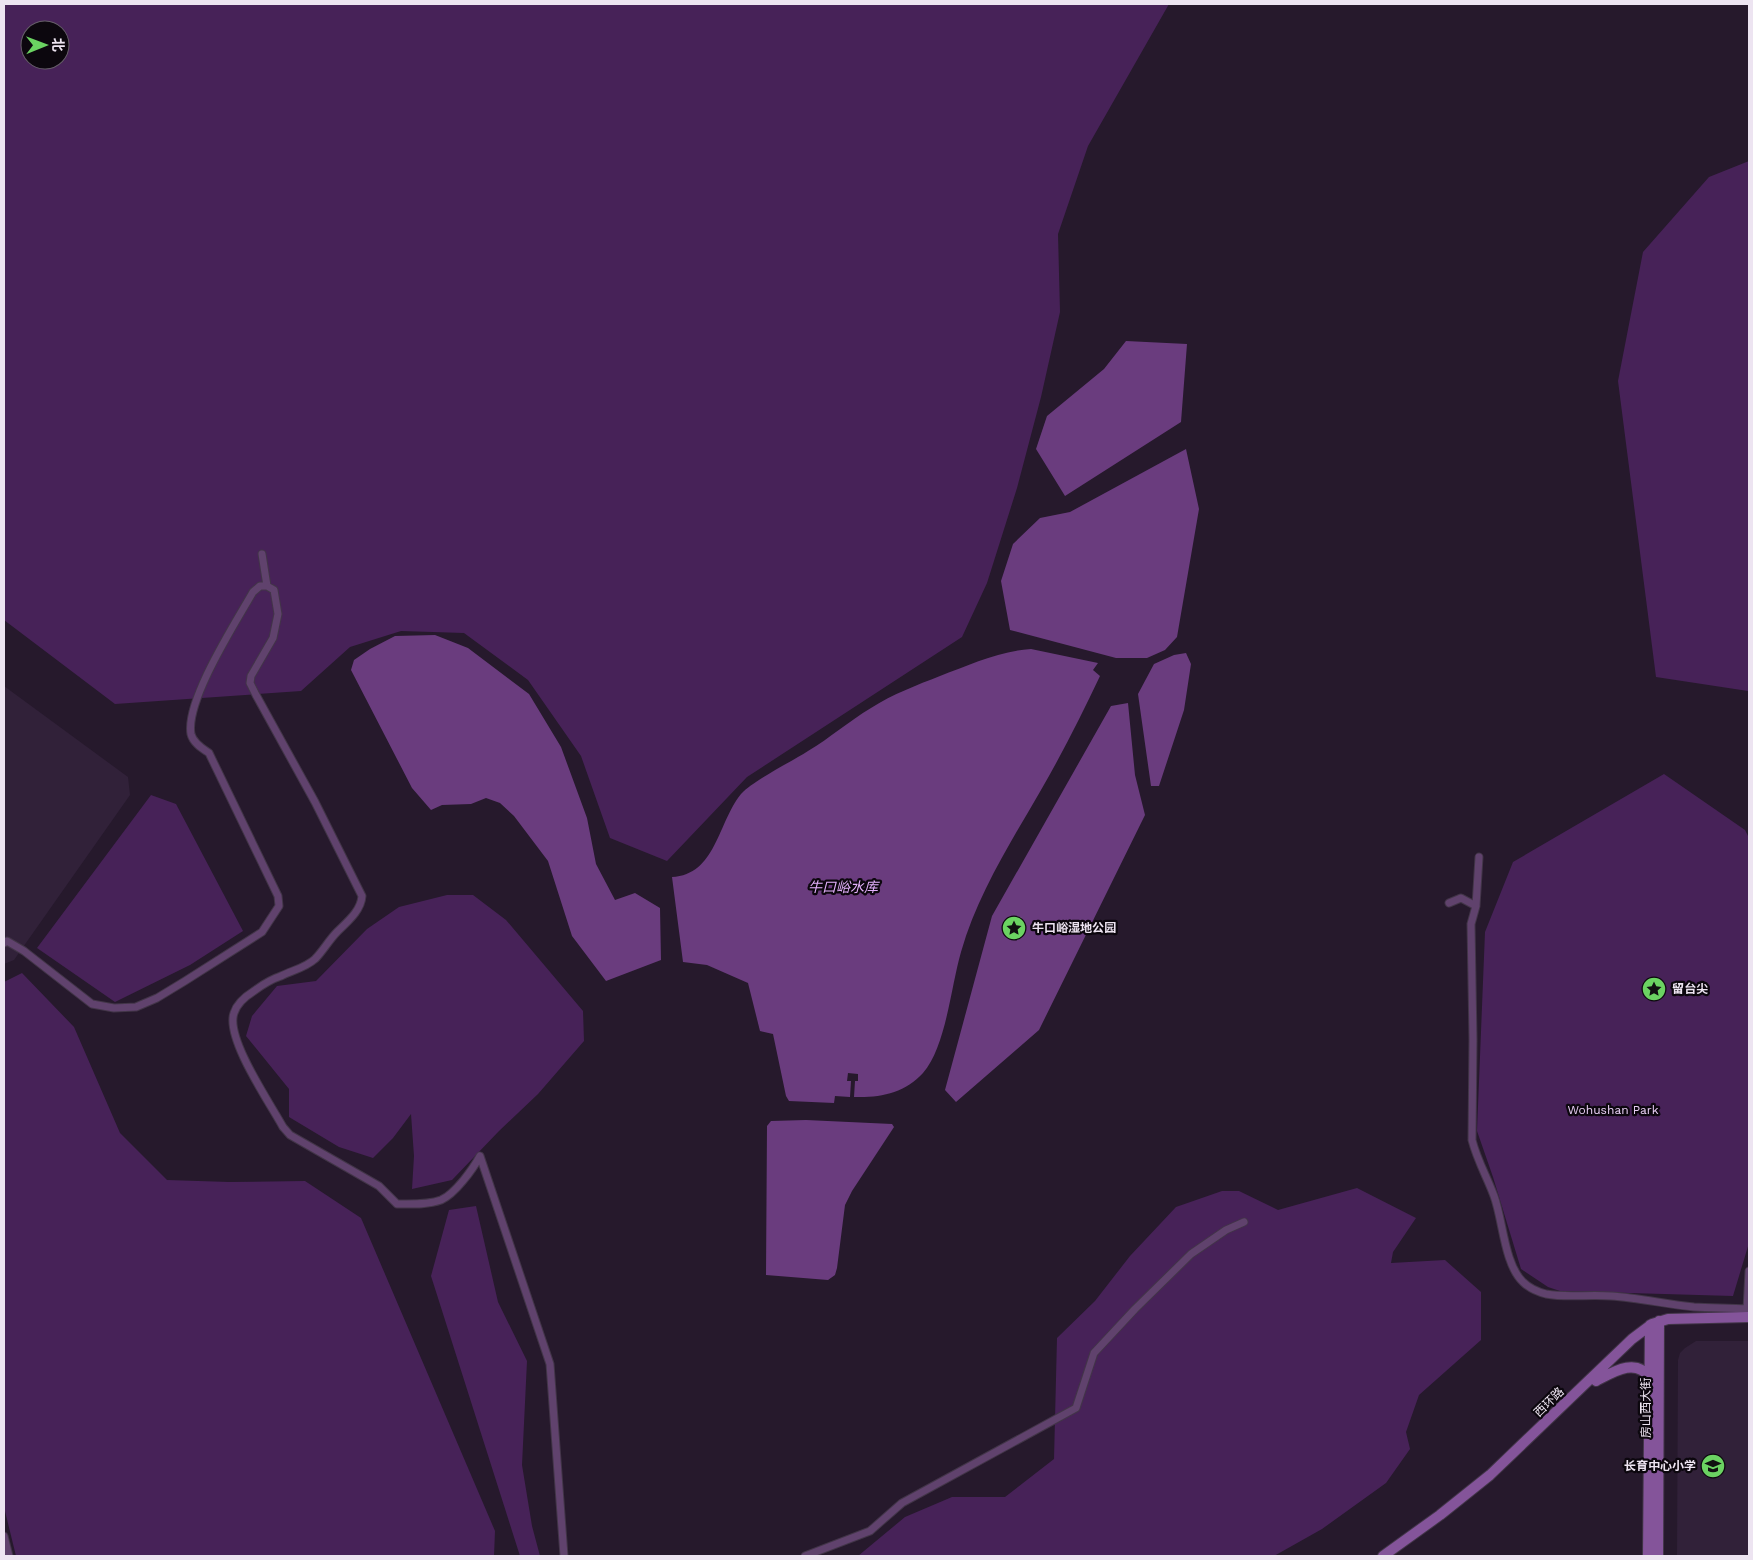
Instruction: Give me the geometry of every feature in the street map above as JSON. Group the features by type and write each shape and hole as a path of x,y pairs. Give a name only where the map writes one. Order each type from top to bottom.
{"main road":[{"path":"1655,1326 1668,1319 1748,1313"},
{"path":"1655,1326 1749,1323"},
{"name":"房山西大街","path":"1648,1556 1650,1378 1655,1326"},
{"name":"房山西大街","path":"1655,1326 1658,1556"},
{"name":"西环路","path":"1392,1556 1448,1515 1499,1474 1655,1326"},
{"name":"西环路","path":"1383,1556 1447,1510 1490,1475 1632,1339 1655,1326"},
{"path":"1596,1381 1615,1371 1628,1367 1641,1369 1650,1378"}],"street":[{"path":"262,554 267,586"},
{"path":"4,944 7,941 24,951 92,1004 114,1008 136,1007 157,998 262,932 279,906 278,896 209,753 191,735 191,723 195,703 205,678 253,592 260,586 267,586 274,590 278,614 273,638 251,676 250,683 314,802 362,896 362,902 356,912 329,940 316,958 254,991 238,1004 233,1014 232,1024 236,1041 283,1127 290,1135 379,1186 397,1204 426,1203 442,1199 473,1170 480,1156 550,1364 564,1556"},
{"path":"1479,857 1476,906 1472,924 1474,1039 1472,1140 1476,1156 1494,1195 1515,1272 1523,1282 1545,1294 1609,1296 1748,1313 1749,1271"},
{"path":"1449,903 1461,898 1476,906"},
{"path":"805,1556 870,1531 902,1503 1076,1408 1094,1353 1135,1308 1191,1254 1226,1230 1244,1222"},
{"path":"4,1536 9,1556"}],"shaded area":[{"path":"4,686 128,777 130,795 14,960 4,964"},
{"name":"长育中心小学","path":"1696,1341 1749,1341 1749,1556 1677,1556 1678,1360 1680,1353"}],"green space":[{"path":"4,4 1169,4 1088,146 1058,234 1060,312 1041,397 1017,488 987,583 962,637 747,777 667,861 610,838 581,756 528,680 464,633 401,631 350,647 301,691 115,704 4,620"},
{"path":"1749,161 1749,695 1748,691 1656,677 1618,381 1643,252 1709,177"},
{"name":"Wohushan Park","path":"1664,774 1745,830 1749,838 1749,1243 1733,1296 1560,1291 1548,1287 1521,1269 1477,1131 1485,932 1513,862"},
{"path":"151,795 176,804 243,931 190,965 115,1002 37,948"},
{"path":"447,895 473,895 506,920 583,1011 584,1041 538,1094 452,1180 412,1189 414,1156 411,1114 393,1138 373,1158 339,1147 289,1117 289,1089 246,1036 252,1016 277,986 316,981 367,929 399,907"},
{"path":"22,973 74,1027 120,1133 167,1180 229,1182 305,1181 361,1218 495,1531 494,1556 16,1556 4,1507 4,982"},
{"path":"1357,1188 1416,1218 1393,1252 1391,1263 1445,1260 1481,1292 1481,1340 1419,1395 1406,1432 1410,1449 1386,1483 1322,1529 1274,1556 858,1556 905,1517 952,1497 1005,1497 1054,1459 1057,1338 1095,1301 1130,1256 1176,1207 1222,1191 1239,1191 1278,1210"},
{"path":"476,1206 498,1302 527,1361 522,1465 532,1526 540,1556 520,1556 431,1276 449,1210"}],"water":[{"path":"1126,341 1187,344 1181,422 1065,496 1036,449 1047,416 1104,369"},
{"path":"1186,449 1199,509 1177,637 1165,650 1147,658 1116,658 1010,630 1001,581 1013,544 1040,518 1070,512"},
{"path":"435,635 468,648 529,694 561,747 587,818 596,864 615,900 635,893 660,908 661,960 606,981 572,936 548,861 514,816 500,803 486,798 471,804 442,805 431,810 412,788 351,670 354,660 395,636"},
{"name":"牛口峪水库","path":"1031,649 1098,663 1093,670 1100,676 1065,747 996,868 976,909 961,952 947,1015 931,1062 916,1080 891,1093 854,1097 855,1081 858,1081 858,1074 848,1073 847,1081 851,1081 850,1097 835,1096 834,1103 789,1101 786,1096 773,1034 760,1031 748,983 707,965 683,962 672,877 687,874 698,867 707,857 741,794 763,777 816,746 863,713 896,694 962,667 1019,650"},
{"path":"1186,653 1191,664 1184,710 1159,786 1151,786 1138,694 1154,664 1174,655"},
{"path":"1128,703 1135,775 1145,815 1039,1030 956,1102 945,1090 992,916 1111,706"},
{"path":"806,1120 892,1124 894,1127 852,1191 845,1205 837,1268 835,1275 828,1280 766,1275 767,1126 771,1121"}],"place":[{"name":"牛口峪湿地公园","path":"1014,928"},
{"name":"留台尖","path":"1654,989"},
{"name":"长育中心小学","path":"1713,1466"}]}
